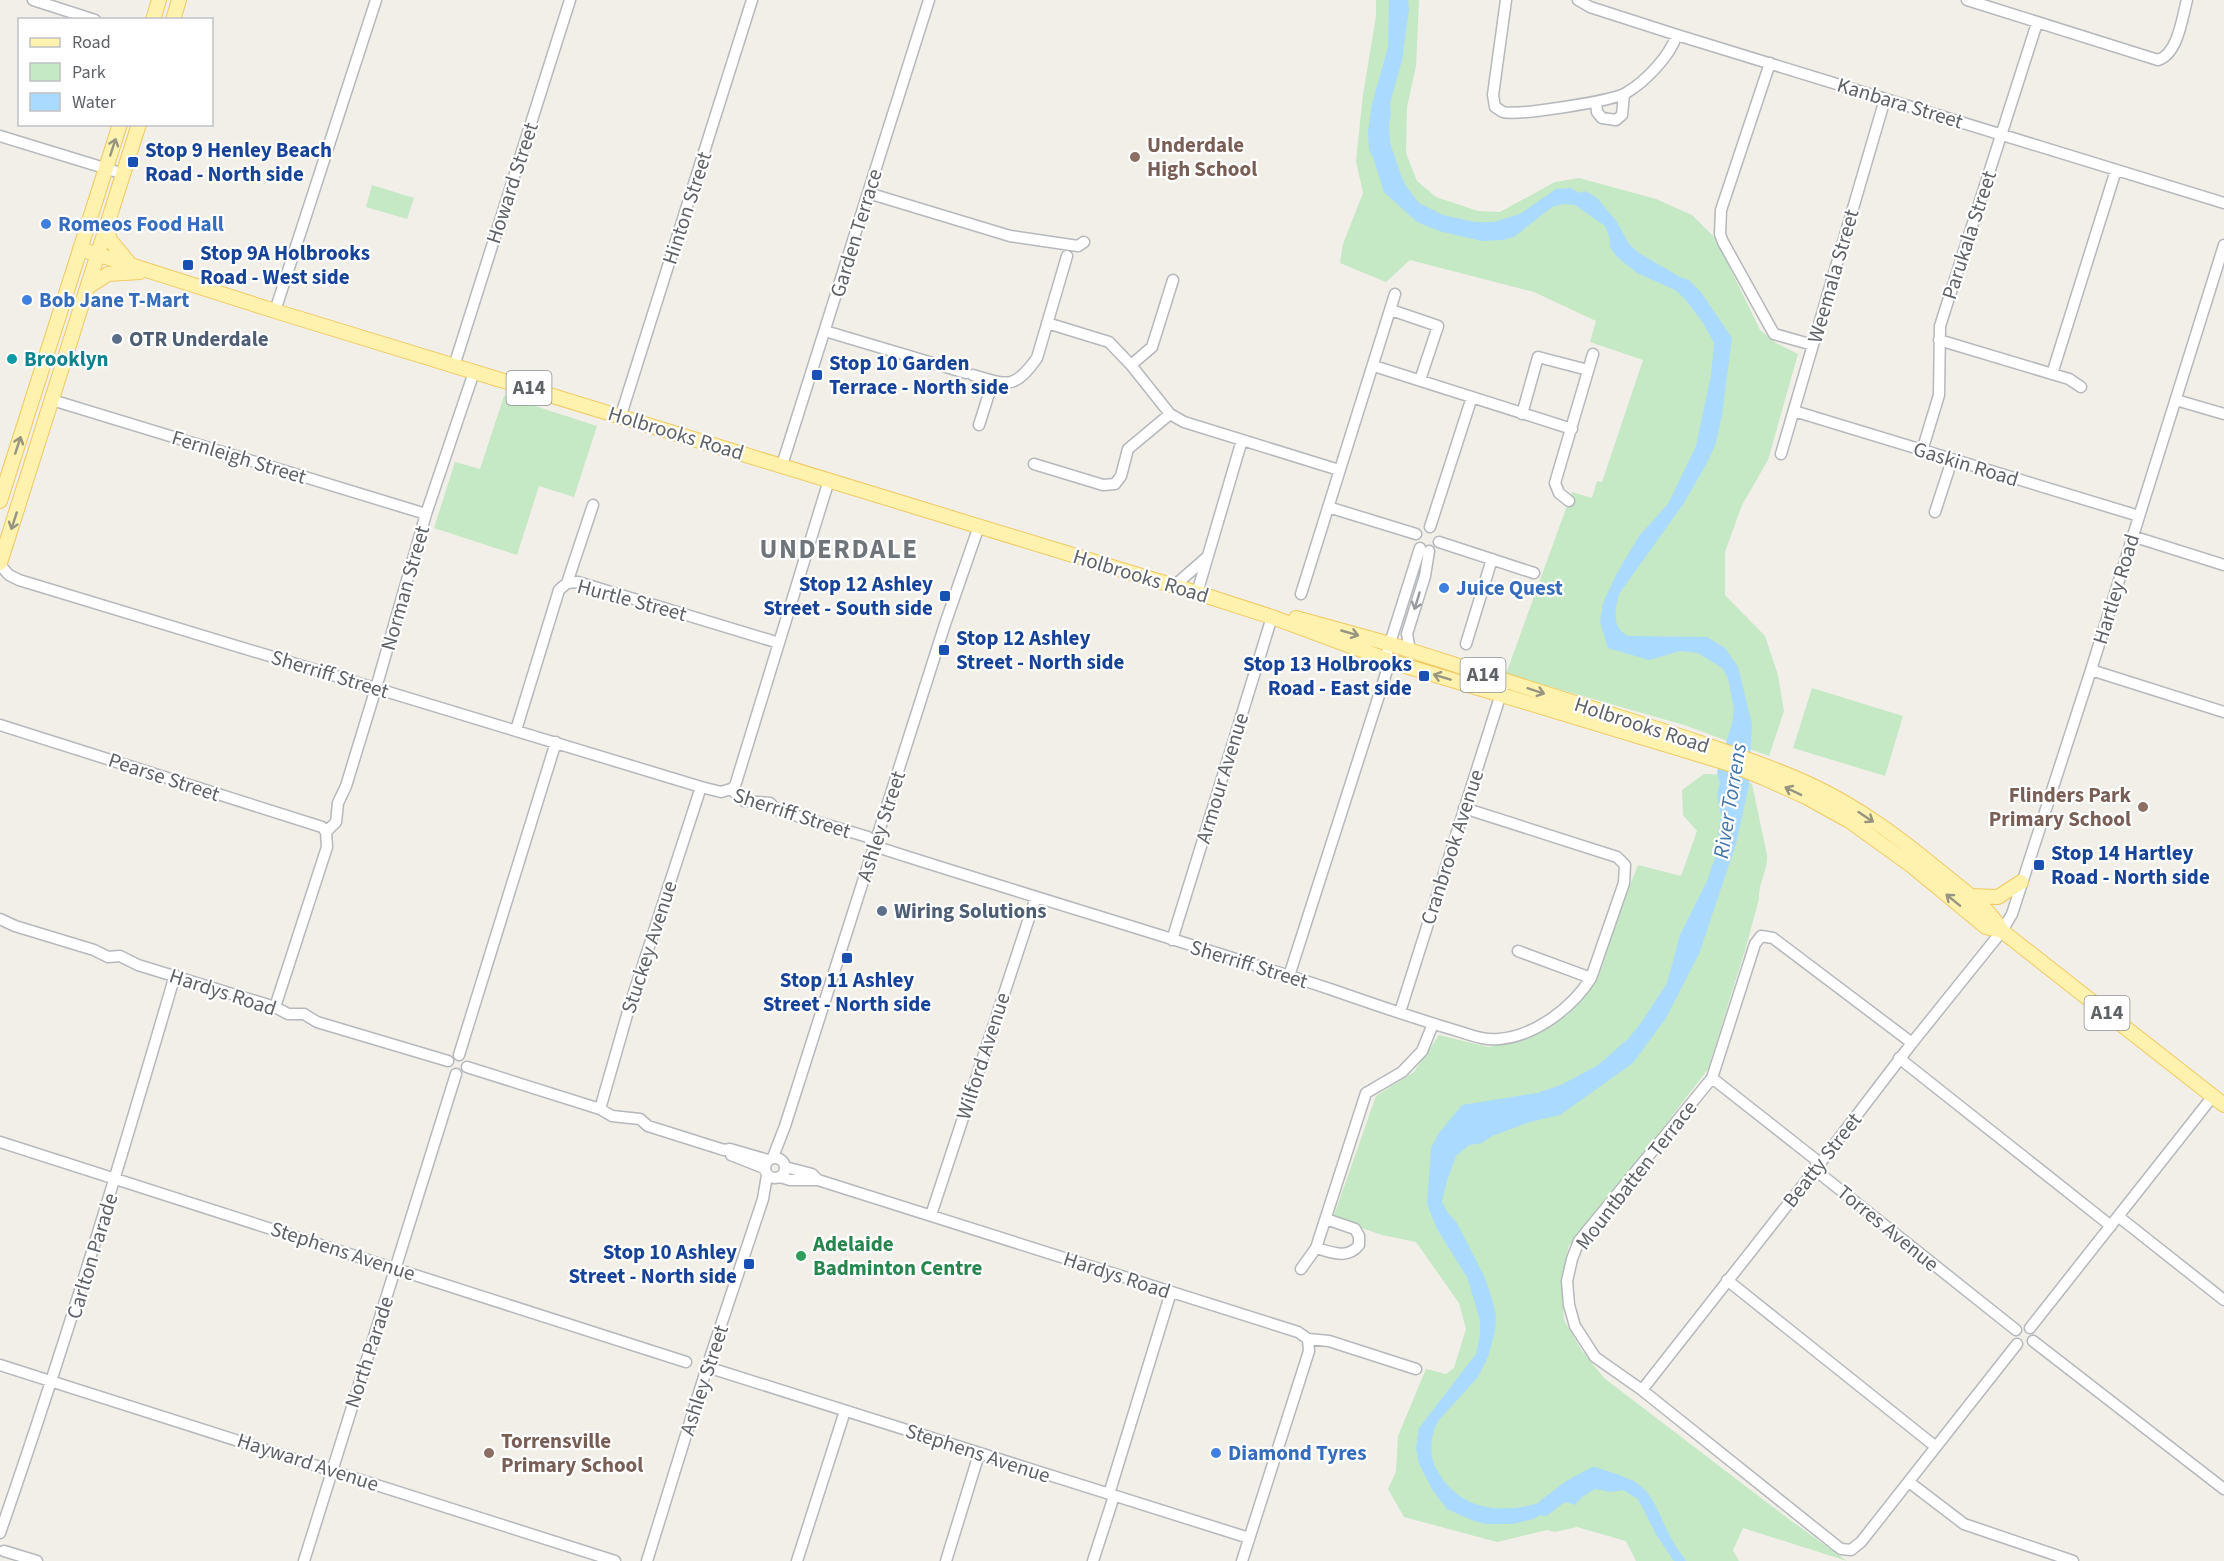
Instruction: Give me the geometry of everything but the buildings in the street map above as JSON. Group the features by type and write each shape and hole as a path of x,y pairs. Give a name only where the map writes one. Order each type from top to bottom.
{"main road":[{"path":"154,18 159,0"},
{"path":"174,18 179,0"},
{"path":"0,501 119,126"},
{"path":"0,564 139,126"},
{"path":"107,228 110,240 130,264"},
{"name":"Holbrooks Road","path":"80,249 275,311 621,415 1203,595 1272,617 1387,660 1502,688 1692,740 1777,771 1812,785 1857,810 1922,856 1994,916 2002,930 2218,1100"},
{"name":"A14","path":"88,287 115,272 134,271 160,274"},
{"name":"Holbrooks Road","path":"1272,617 1296,618 1390,644 1502,688 1764,777 1851,822 1912,866 1986,927 2002,930"},
{"path":"1970,896 1998,897 2021,882"}],"street":[{"path":"33,0 89,18"},
{"path":"275,311 376,0"},
{"name":"Howard Street","path":"454,366 570,0"},
{"name":"Hinton Street","path":"621,415 752,0"},
{"name":"Garden Terrace","path":"782,465 929,0"},
{"path":"1506,0 1493,95 1495,107 1502,112 1596,102 1624,94 1649,74 1673,47 1677,35"},
{"name":"Kanbara Street","path":"1578,0 1590,7 1677,35 2224,203"},
{"path":"1967,0 2153,59 2164,58 2170,52 2187,0"},
{"name":"Parukala Street","path":"1922,451 1939,395 1940,326 2037,22"},
{"path":"1770,63 1721,210 1720,234 1774,334 1813,345"},
{"path":"1596,102 1597,112 1602,118 1616,120 1622,115 1624,94"},
{"name":"Weemala Street","path":"1781,454 1885,99"},
{"path":"0,136 124,174"},
{"path":"2052,374 2115,170"},
{"path":"868,193 1010,236 1078,246 1084,242"},
{"name":"Hartley Road","path":"2002,930 2012,914 2224,247"},
{"path":"825,331 1004,384 1017,381 1036,358 1067,256"},
{"path":"1131,365 1152,347 1173,280"},
{"path":"1300,594 1395,294"},
{"path":"1391,310 1438,326 1420,380"},
{"path":"1047,323 1109,342 1131,365 1170,414 1184,422 1339,470"},
{"path":"1939,340 2069,379 2081,387"},
{"path":"1569,501 1559,493 1555,483 1593,354"},
{"path":"1522,414 1539,357 1588,370"},
{"path":"1374,366 1572,429"},
{"name":"Norman Street","path":"275,1007 327,848 326,832 336,822 338,803 346,786 376,688 426,514 474,372"},
{"path":"979,425 993,381"},
{"path":"1430,527 1472,397"},
{"name":"Fernleigh Street","path":"52,400 426,514"},
{"path":"2176,400 2224,414"},
{"name":"Gaskin Road","path":"1794,411 2139,516"},
{"path":"1034,464 1103,485 1115,484 1121,476 1128,449 1170,414"},
{"path":"1203,595 1206,589 1208,555 1242,440"},
{"path":"1935,512 1952,460"},
{"path":"731,789 735,786 829,480"},
{"path":"567,583 593,504"},
{"path":"1328,507 1416,534"},
{"name":"Ashley Street","path":"648,1561 707,1368 774,1168 785,1126 874,846 979,526"},
{"path":"1430,527 1438,534 1439,542 1435,548 1424,549 1416,542 1416,534 1422,528 1430,527"},
{"path":"2132,536 2224,565"},
{"path":"1439,542 1534,573"},
{"path":"1288,976 1387,660 1390,644 1424,549"},
{"path":"1410,651 1407,634 1425,576 1424,549"},
{"path":"1174,586 1201,564 1208,555"},
{"path":"1466,644 1492,559"},
{"name":"Sherriff Street","path":"0,564 12,577 701,787 721,792 731,789 744,801 770,803 777,810 868,837 874,846 1433,1024 1478,1037 1498,1040 1520,1034 1568,1007 1583,990 1590,978 1623,883 1625,865 1617,857 1464,808"},
{"name":"Hurtle Street","path":"516,730 559,590 567,583 578,582 779,643"},
{"name":"Armour Avenue","path":"1172,940 1272,617"},
{"path":"2091,670 2224,712"},
{"name":"Cranbrook Avenue","path":"1400,1012 1502,688"},
{"name":"Pearse Street","path":"0,725 322,827 326,832"},
{"path":"459,1055 556,742"},
{"name":"Stuckey Avenue","path":"600,1108 629,1008 701,787"},
{"name":"Wilford Avenue","path":"931,1215 1036,897"},
{"name":"Hardys Road","path":"0,919 15,926 94,950 108,957 120,957 138,965 275,1007 288,1014 304,1014 317,1022 448,1061"},
{"name":"Beatty Street","path":"1642,1390 1818,1166 1899,1058 2002,930"},
{"name":"Mountbatten Terrace","path":"1850,1555 1642,1390 1595,1357 1575,1326 1569,1305 1567,1281 1579,1241 1712,1078 1755,944 1761,936 1773,938 1911,1043"},
{"path":"1518,951 1590,978"},
{"name":"Carlton Parade","path":"0,1533 52,1381 116,1178 175,975"},
{"path":"1301,1269 1316,1248 1366,1093 1402,1072 1422,1051 1433,1024"},
{"path":"455,1055 459,1055 464,1057 467,1067 465,1071 456,1074 451,1072 448,1061 455,1055"},
{"path":"1899,1058 2111,1226"},
{"name":"Hardys Road","path":"467,1067 600,1108 612,1116 640,1119 648,1126 774,1168 812,1174 818,1180 1298,1332 1308,1339 1329,1341 1416,1369"},
{"name":"North Parade","path":"304,1561 456,1074"},
{"name":"Torres Avenue","path":"1712,1078 1813,1157 1820,1173 2016,1330"},
{"path":"2030,1328 2111,1226 2218,1100"},
{"name":"Stephens Avenue","path":"0,1142 686,1362"},
{"path":"2119,1217 2224,1300"},
{"path":"1316,1248 1343,1255 1354,1252 1359,1245 1359,1236 1355,1228 1326,1219"},
{"path":"1727,1280 1936,1447"},
{"path":"1094,1561 1111,1495 1171,1292"},
{"path":"2024,1326 2030,1328 2034,1334 2033,1341 2028,1346 2017,1344 2014,1338 2016,1330 2024,1326"},
{"path":"1242,1561 1308,1351 1308,1339"},
{"path":"2033,1341 2224,1489"},
{"path":"1850,1555 2017,1344"},
{"name":"Hayward Avenue","path":"0,1365 615,1561"},
{"name":"Stephens Avenue","path":"707,1368 1249,1538"},
{"path":"797,1561 845,1411"},
{"path":"945,1561 979,1454"},
{"path":"1909,1482 1964,1524 2073,1561"},
{"path":"0,1539 4,1545 2,1553 37,1561"}],"green space":[{"path":"1376,0 1419,0 1416,66 1407,107 1406,153 1417,181 1436,197 1478,211 1500,212 1555,182 1579,178 1656,199 1692,215 1716,239 1760,330 1776,343 1798,354 1768,460 1742,505 1725,552 1725,595 1765,636 1778,675 1784,711 1769,756 1684,725 1506,674 1572,492 1592,498 1597,481 1602,482 1643,360 1590,342 1596,321 1534,292 1410,260 1386,282 1340,263 1343,244 1363,193 1356,161 1363,95 1376,16"},
{"path":"372,185 414,198 407,219 366,207"},
{"path":"504,396 597,426 574,497 539,486 517,555 434,528 455,462 480,469"},
{"path":"1812,688 1903,716 1885,776 1793,748"},
{"path":"1704,774 1734,775 1752,784 1767,855 1759,899 1708,1069 1581,1235 1569,1245 1561,1280 1564,1320 1582,1351 1604,1378 1847,1561 1743,1528 1733,1550 1739,1561 1636,1561 1626,1541 1577,1527 1555,1532 1547,1530 1497,1542 1404,1517 1388,1489 1396,1472 1398,1436 1426,1369 1446,1374 1454,1368 1466,1329 1459,1303 1416,1242 1382,1235 1333,1218 1376,1096 1414,1072 1439,1035 1488,1047 1512,1042 1536,1033 1566,1016 1585,997 1602,966 1617,918 1638,865 1681,876 1697,831 1683,815 1682,790"}],"water":[{"path":"1389,0 1408,0 1409,9 1402,61 1390,103 1390,143 1406,186 1419,203 1443,215 1475,222 1494,222 1520,214 1556,189 1570,188 1580,193 1585,191 1597,198 1617,222 1629,244 1639,253 1689,280 1700,291 1732,338 1716,443 1684,503 1619,594 1616,618 1619,628 1628,636 1707,637 1725,648 1738,667 1752,724 1749,785 1736,844 1699,954 1666,1018 1633,1063 1560,1115 1530,1122 1492,1136 1482,1143 1469,1145 1456,1156 1442,1202 1457,1223 1484,1276 1496,1316 1495,1331 1488,1357 1478,1377 1439,1420 1432,1444 1432,1456 1436,1468 1448,1485 1462,1497 1478,1505 1513,1508 1532,1505 1568,1492 1601,1474 1613,1474 1630,1479 1649,1495 1667,1531 1686,1561 1674,1561 1657,1536 1638,1499 1623,1490 1611,1492 1595,1489 1582,1497 1575,1505 1566,1502 1533,1519 1512,1524 1486,1524 1474,1521 1447,1509 1433,1491 1419,1464 1416,1448 1419,1428 1476,1354 1480,1335 1480,1320 1467,1277 1437,1229 1427,1204 1431,1148 1439,1133 1462,1105 1537,1093 1561,1085 1598,1065 1628,1039 1667,983 1680,935 1707,881 1716,855 1721,816 1717,794 1720,784 1717,772 1732,724 1734,709 1728,678 1722,668 1698,653 1680,651 1649,660 1608,648 1600,622 1603,603 1616,575 1639,536 1668,504 1696,446 1711,375 1714,343 1703,323 1685,299 1675,290 1637,273 1616,256 1610,247 1605,226 1575,205 1564,204 1552,207 1514,237 1482,241 1439,231 1417,222 1384,192 1369,150 1368,131 1372,104 1388,47"}],"waterway":[{"name":"River Torrens","path":"1544,1508 1570,1488 1594,1475 1618,1483"}],"place":[{"name":"Underdale High School","path":"1135,157"},
{"name":"Stop 9 Henley Beach Road - North side","path":"133,162"},
{"name":"Romeos Food Hall","path":"46,224"},
{"name":"Stop 9A Holbrooks Road - West side","path":"188,265"},
{"name":"Bob Jane T-Mart","path":"27,300"},
{"name":"OTR Underdale","path":"117,339"},
{"name":"Brooklyn","path":"12,359"},
{"name":"Stop 10 Garden Terrace - North side","path":"817,375"},
{"name":"Juice Quest","path":"1444,588"},
{"name":"Stop 12 Ashley Street - South side","path":"945,596"},
{"name":"Stop 12 Ashley Street - North side","path":"944,650"},
{"name":"Stop 13 Holbrooks Road - East side","path":"1424,676"},
{"name":"Flinders Park Primary School","path":"2143,807"},
{"name":"Stop 14 Hartley Road - North side","path":"2039,865"},
{"name":"Wiring Solutions","path":"882,911"},
{"name":"Stop 11 Ashley Street - North side","path":"847,958"},
{"name":"Adelaide Badminton Centre","path":"801,1256"},
{"name":"Stop 10 Ashley Street - North side","path":"749,1264"},
{"name":"Torrensville Primary School","path":"489,1453"},
{"name":"Diamond Tyres","path":"1216,1453"}],"district":[{"name":"UNDERDALE","path":"839,549"}]}
